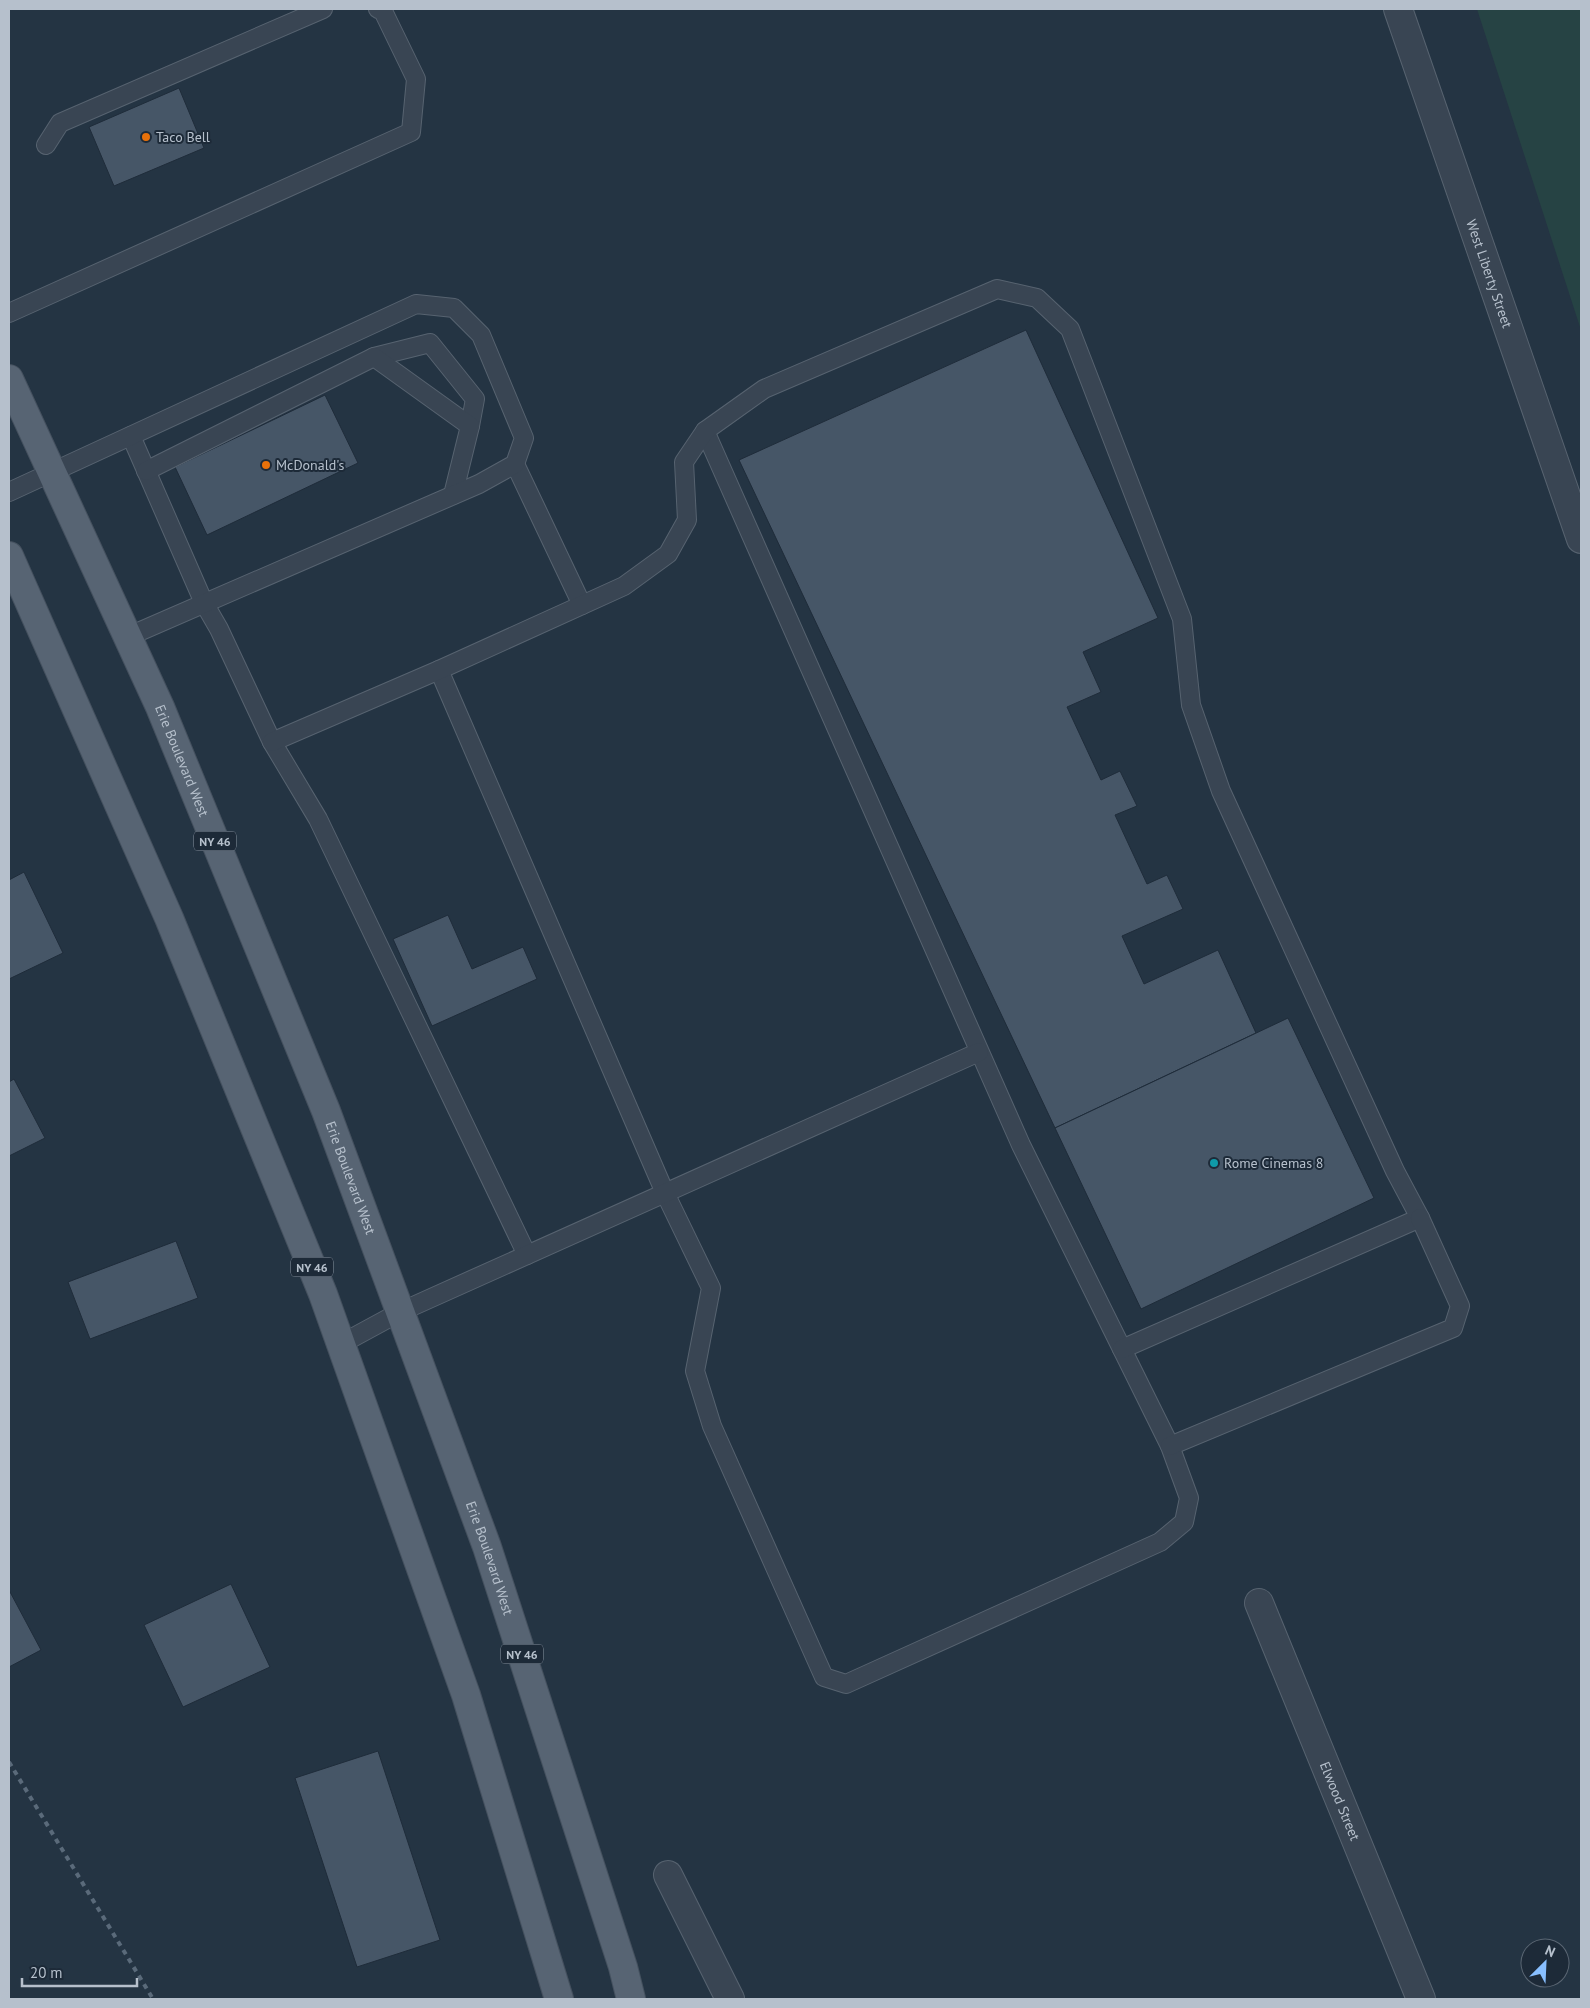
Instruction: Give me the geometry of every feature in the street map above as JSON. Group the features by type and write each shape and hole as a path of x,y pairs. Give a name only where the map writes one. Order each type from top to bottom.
{"main road":[{"name":"Erie Boulevard West","path":"9,380 160,708 326,1111 487,1547 617,1949 631,1999"},
{"name":"NY 46","path":"9,556 169,918 323,1294 466,1695 560,1999"}],"street":[{"name":"West Liberty Street","path":"1398,9 1581,539"},
{"name":"Elwood Street","path":"1259,1604 1420,1999"},
{"path":"668,1875 730,1999"}],"lane":[{"path":"46,145 60,123 323,9"},
{"path":"9,313 411,132 416,79 383,11 378,9"},
{"path":"272,742 439,670 624,586 668,554 687,520 684,462 704,431 764,389 997,289 1037,298 1070,328 1182,619 1191,705 1221,791 1395,1171 1420,1218 1460,1306 1453,1328 1170,1446"},
{"path":"9,492 416,304 454,308 481,334 524,438 515,464 480,484 127,637"},
{"path":"146,471 374,357 430,343 475,399 453,495"},
{"path":"374,357 470,426"},
{"path":"439,670 665,1193 711,1288 695,1371 712,1426 824,1676 846,1684 1160,1542 1184,1522 1189,1498 1170,1446 1021,1146 704,431"},
{"path":"131,436 204,602 219,629 272,742 318,819 527,1254"},
{"path":"515,464 582,605"},
{"path":"341,1344 400,1312 979,1052"},
{"path":"1122,1349 1420,1218"}],"green space":[{"path":"1477,9 1581,9 1581,330"}],"building":[{"name":"Taco Bell","path":"179,88 204,148 114,186 89,127"},
{"path":"1026,330 1158,618 1083,652 1101,692 1067,707 1101,780 1120,771 1137,806 1115,815 1147,884 1167,875 1183,909 1122,936 1144,984 1218,950 1256,1033 1055,1128 739,460"},
{"name":"McDonald's","path":"325,395 358,463 207,535 175,467"},
{"path":"24,872 63,953 9,979 9,880"},
{"path":"448,915 472,969 523,947 537,979 432,1026 393,939"},
{"name":"Rome Cinemas 8","path":"1288,1018 1374,1198 1141,1309 1055,1128"},
{"path":"14,1079 45,1138 9,1156 9,1082"},
{"path":"176,1241 198,1298 90,1339 68,1282"},
{"path":"231,1584 270,1667 183,1707 144,1625"},
{"path":"9,1590 41,1650 9,1667"},
{"path":"378,1751 440,1940 357,1967 295,1778"}],"railway":[{"path":"9,1762 153,1999"}],"place":[{"name":"Taco Bell","path":"146,137"},
{"name":"McDonald's","path":"266,465"},
{"name":"Rome Cinemas 8","path":"1214,1163"}]}
